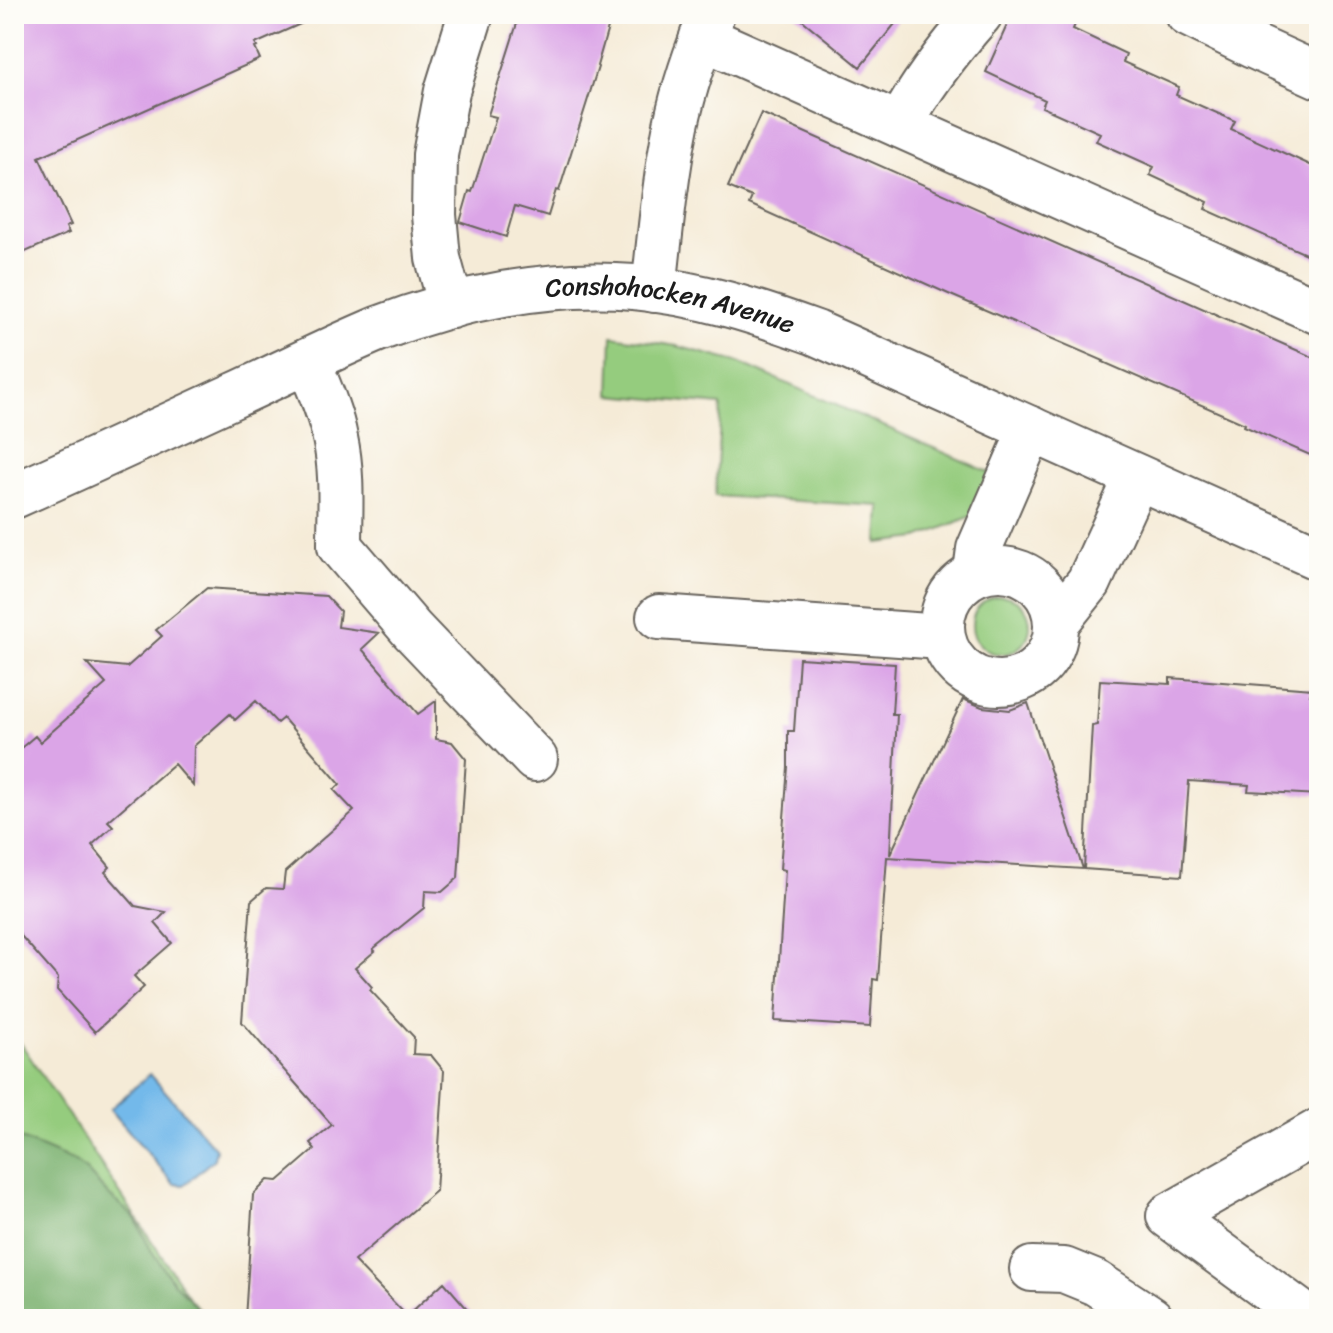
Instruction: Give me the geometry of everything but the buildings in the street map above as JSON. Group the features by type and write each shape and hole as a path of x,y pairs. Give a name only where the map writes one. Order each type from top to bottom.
{"street":[{"path":"451,306 438,258 434,215 435,155 447,91 471,14"},
{"path":"900,125 913,100 980,14"},
{"path":"1188,14 1319,76"},
{"path":"654,290 676,124 707,26 900,125 1319,312"},
{"name":"Conshohocken Avenue","path":"14,496 379,329 417,315 514,293 559,287 632,287 682,293 737,306 816,333 1319,558"},
{"path":"308,361 336,439 340,474 340,546 412,630 535,759"},
{"path":"976,572 979,549 1031,429"},
{"path":"1057,622 1089,582 1137,477"},
{"path":"995,568 1015,570 1047,592 1057,622 1054,647 1044,662 1031,674 1013,682 995,683 961,669 949,654 942,637 942,617 948,599 960,583 976,572 995,568"},
{"path":"659,617 942,637"},
{"path":"1309,1319 1169,1216 1319,1131"},
{"path":"1032,1269 1064,1270 1096,1283 1151,1319"}],"green space":[{"path":"612,336 677,346 740,363 993,474 972,516 918,538 878,543 880,506 715,496 721,405 610,395"},
{"path":"1001,596 1022,604 1030,625 1022,646 1001,654 980,646 972,625 980,604"},
{"path":"14,1033 196,1308 14,1319"},
{"path":"14,1136 73,1161 86,1170 135,1218 151,1250 174,1283 209,1319 14,1319"}],"water":[{"path":"150,1074 216,1149 214,1159 184,1185 174,1184 110,1109"}]}
